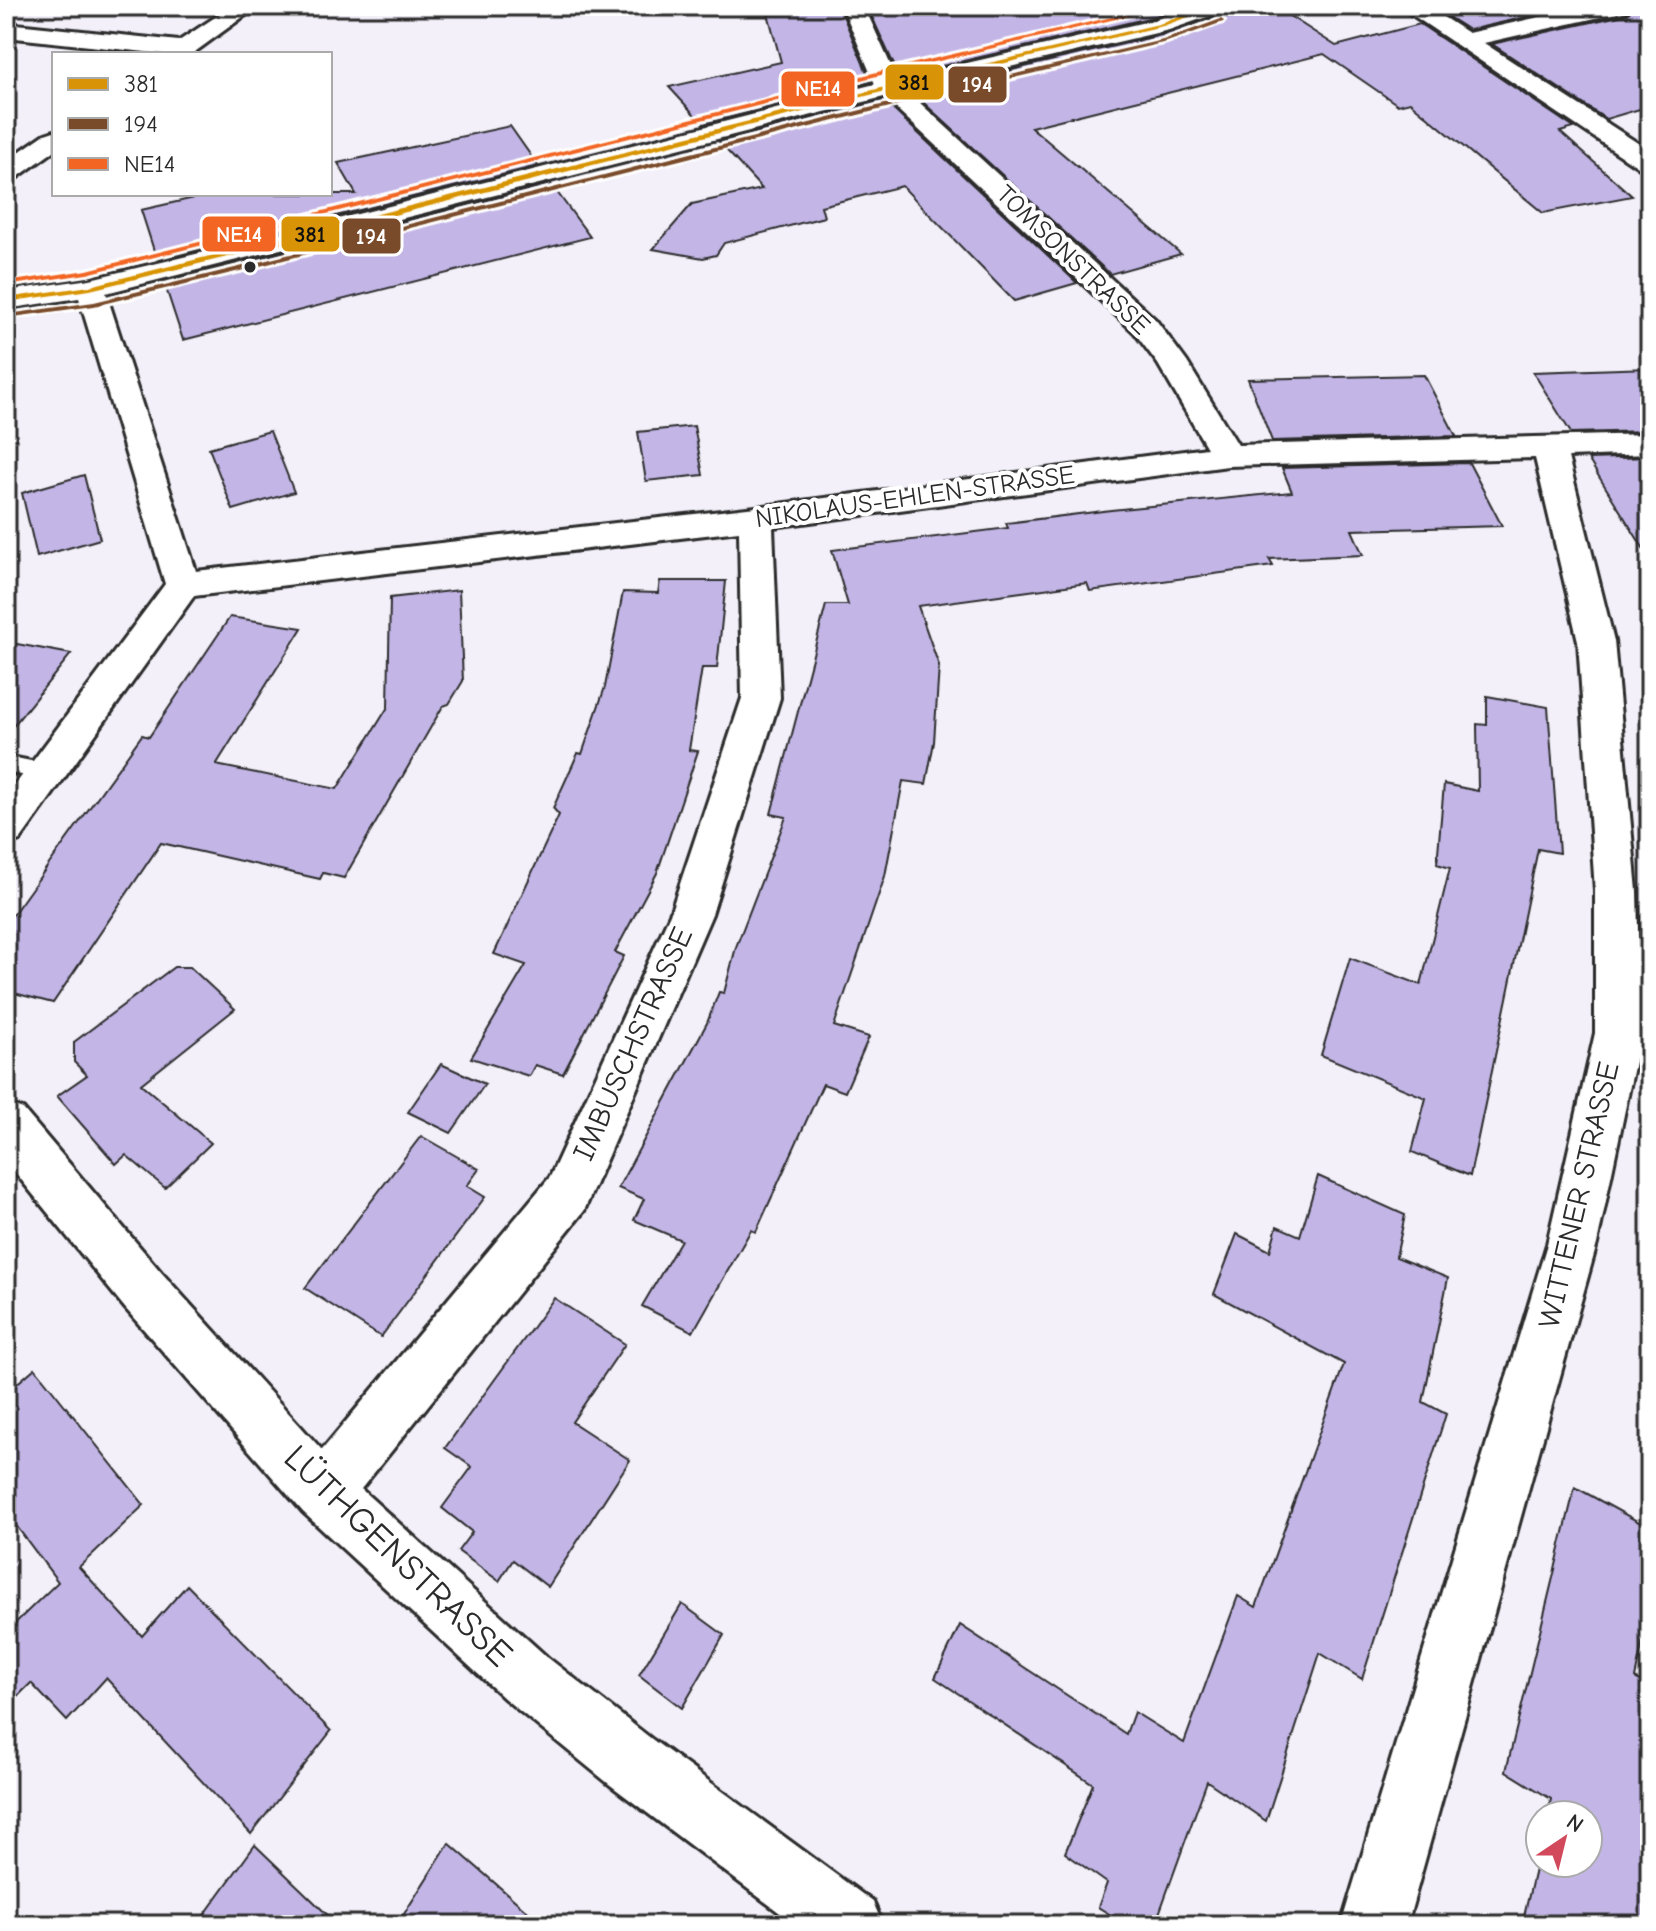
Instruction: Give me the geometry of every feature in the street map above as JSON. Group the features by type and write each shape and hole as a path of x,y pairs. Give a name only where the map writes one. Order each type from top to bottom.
{"street":[{"path":"6,30 179,51 247,6"},
{"path":"853,6 889,88"},
{"path":"6,300 90,288 889,88 1161,25 1216,6"},
{"path":"1410,6 1650,163"},
{"path":"1466,40 1619,6"},
{"name":"TOMSONSTRASSE","path":"889,88 1145,326 1172,362 1228,456"},
{"path":"6,173 52,140"},
{"path":"6,828 183,585 90,288"},
{"name":"NIKOLAUS-EHLEN-STRASSE","path":"183,585 756,518 1228,456 1650,444"},
{"name":"WITTENER STRASSE","path":"1374,1925 1572,1244 1618,1033 1616,891 1596,641 1549,447"},
{"name":"IMBUSCHSTRASSE","path":"323,1492 567,1194 691,914 761,698 756,518"},
{"name":"LÜTHGENSTRASSE","path":"6,1125 143,1290 323,1492 526,1678 631,1762 850,1925"}],"lane":[{"path":"6,764 48,772"}],"building":[{"path":"766,6 839,6 871,82 703,124 669,87 781,62"},
{"path":"867,6 1185,6 1153,17 899,76"},
{"path":"1230,6 1274,6 1336,46 1420,24 1574,128 1560,132 1632,196 1543,213 1410,102 1398,105 1324,54 1031,127 1181,254 1110,274 913,93 1170,33 1225,14"},
{"path":"1484,6 1574,6 1469,30 1447,16"},
{"path":"1633,6 1650,6 1650,106 1606,119 1492,44 1628,14"},
{"path":"883,100 1077,283 1014,301 902,186 821,206 824,217 724,243 716,255 703,258 653,249 692,204 762,189 719,142"},
{"path":"510,126 538,166 157,260 141,210 203,196 356,194 338,163"},
{"path":"551,184 590,237 183,340 164,282"},
{"path":"1650,368 1650,431 1571,433 1533,372"},
{"path":"1424,375 1456,436 1272,441 1248,379"},
{"path":"694,426 703,475 646,481 638,432"},
{"path":"270,431 294,492 233,510 209,448"},
{"path":"1650,457 1650,559 1588,459"},
{"path":"1469,463 1502,526 1352,530 1363,555 1269,559 1273,566 1090,591 1087,583 918,606 939,666 934,742 926,784 903,781 885,876 834,1026 869,1037 845,1092 823,1084 756,1232 751,1230 693,1332 642,1306 681,1240 634,1220 644,1199 618,1188 707,1023 719,992 724,993 736,947 786,817 771,814 826,605 848,605 832,550 1008,528 1006,523 1292,492 1282,468"},
{"path":"84,475 100,539 37,557 22,493"},
{"path":"660,581 726,581 717,668 702,668 689,750 698,751 657,873 615,952 624,956 563,1074 535,1065 529,1076 471,1058 526,965 494,954 559,815 553,808 578,753 582,754 605,687 623,592 658,593"},
{"path":"459,590 463,681 449,704 443,706 344,878 323,873 320,879 161,843 53,1003 6,991 6,924 142,735 149,737 230,617 302,628 216,765 337,789 388,707 390,598"},
{"path":"6,642 71,654 6,735"},
{"path":"1487,696 1548,707 1559,853 1538,849 1470,1176 1412,1152 1426,1098 1321,1055 1350,958 1421,985 1450,868 1437,864 1444,784 1478,791 1477,724 1487,725"},
{"path":"174,967 190,967 235,1009 141,1084 211,1143 165,1188 126,1155 116,1164 57,1096 87,1075 74,1062 74,1042"},
{"path":"441,1064 485,1084 451,1133 408,1112"},
{"path":"421,1136 479,1169 467,1186 485,1197 381,1337 305,1288"},
{"path":"1318,1176 1405,1215 1396,1257 1448,1278 1423,1402 1446,1414 1362,1679 1320,1653 1266,1821 1207,1781 1155,1925 1127,1925 1098,1907 1107,1883 1065,1853 1093,1784 935,1678 960,1625 1126,1734 1134,1712 1184,1743 1238,1596 1256,1607 1344,1364 1214,1294 1237,1234 1270,1251 1277,1226 1300,1236"},
{"path":"554,1298 625,1344 572,1422 630,1460 548,1587 513,1560 499,1581 458,1551 472,1532 442,1508 472,1467 445,1448"},
{"path":"35,1368 144,1505 79,1567 142,1636 187,1585 331,1731 251,1834 106,1678 67,1721 31,1683 6,1708 6,1632 58,1582 6,1512 6,1393"},
{"path":"1575,1487 1650,1528 1650,1607 1635,1678 1650,1687 1650,1925 1522,1925 1533,1879 1604,1879 1604,1799 1551,1799 1506,1771"},
{"path":"682,1604 724,1635 682,1708 639,1675"},
{"path":"449,1843 543,1925 397,1925"},
{"path":"255,1845 338,1925 197,1925"}],"transit line":[{"name":"NE14","path":"6,284 87,272 885,72 1167,6"},
{"name":"381","path":"6,300 90,288 236,253 889,88 1161,25 1216,6"},
{"name":"194","path":"8,316 94,304 240,269 893,104 1165,41 1221,21"}]}
